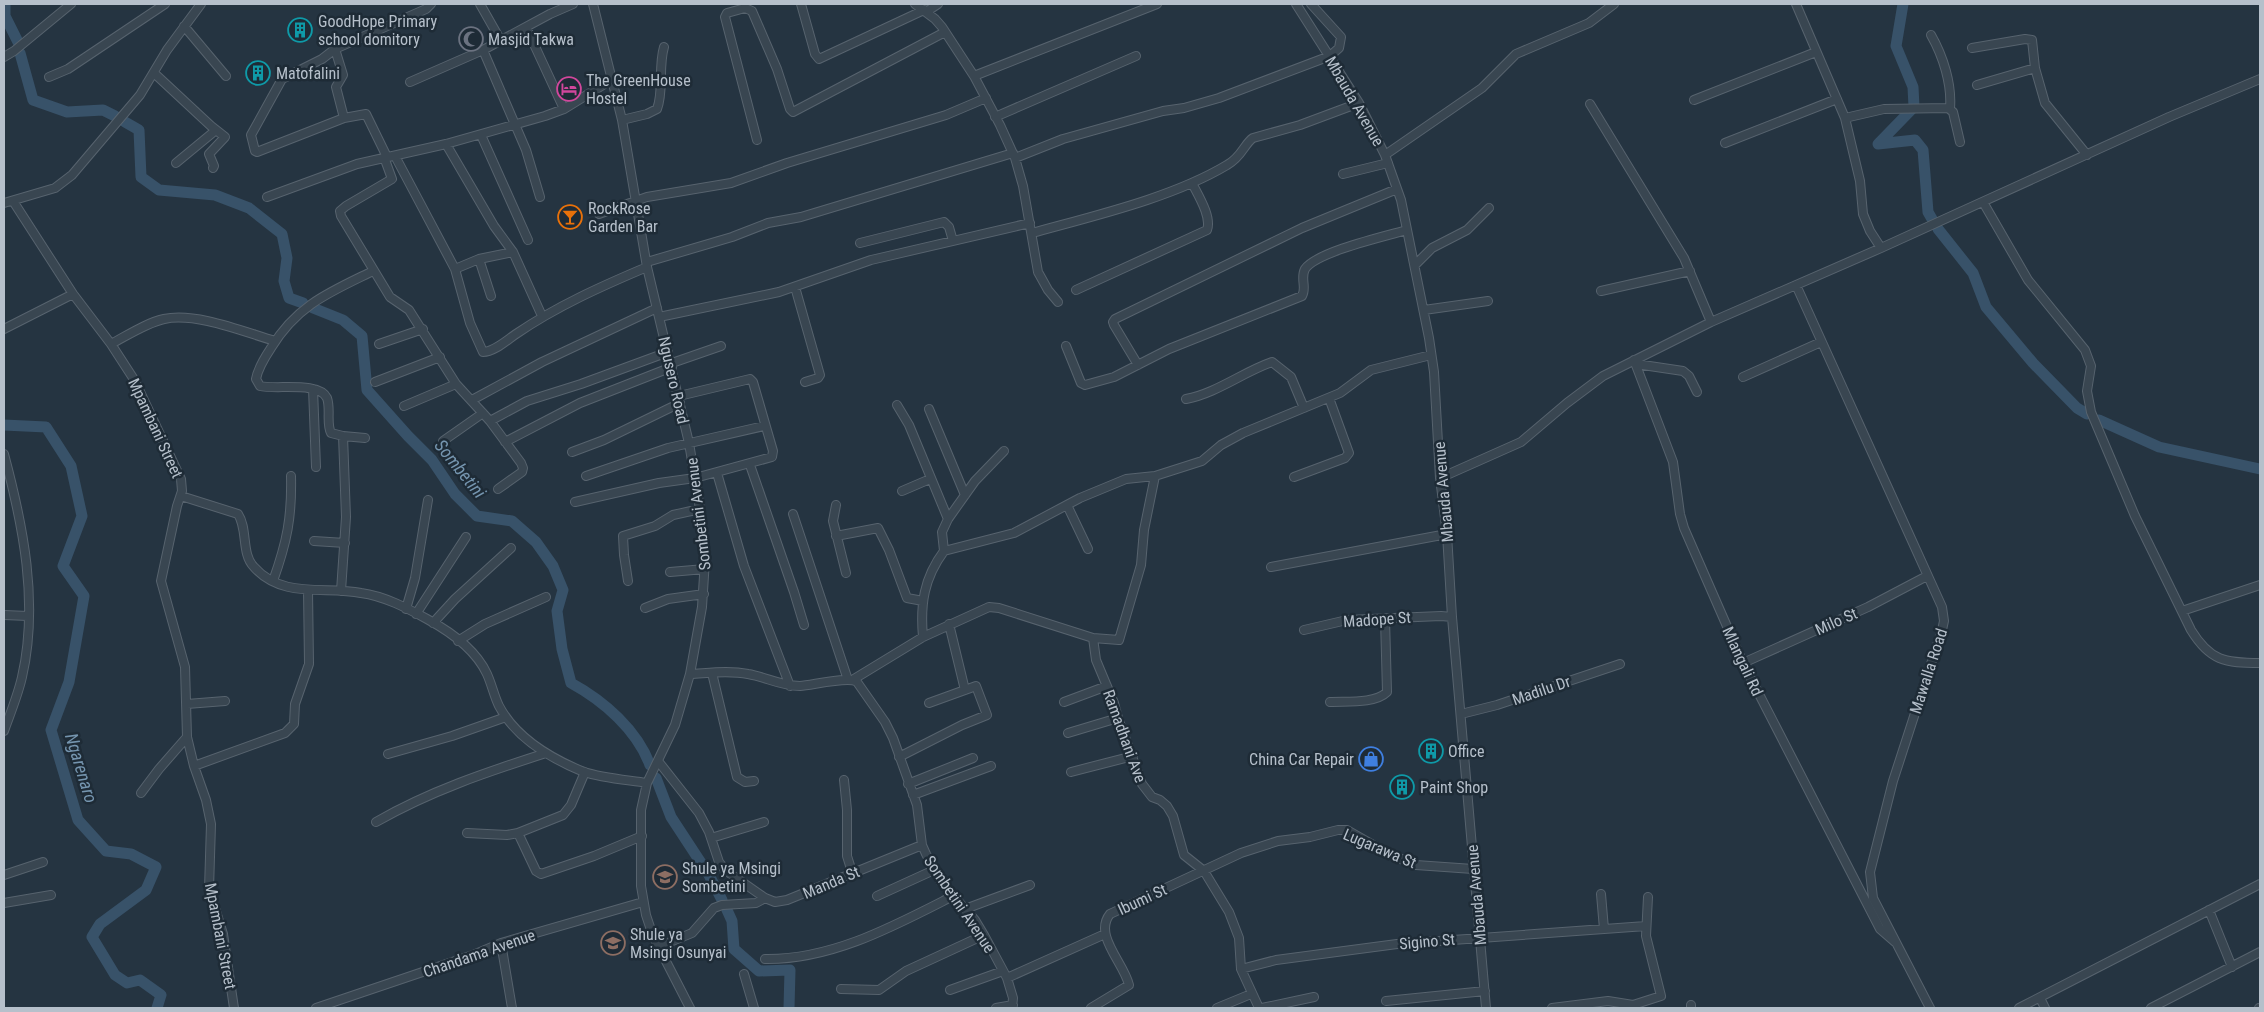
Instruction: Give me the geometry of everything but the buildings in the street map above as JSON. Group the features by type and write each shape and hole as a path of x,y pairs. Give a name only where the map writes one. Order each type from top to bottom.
{"street":[{"path":"4,57 71,4"},
{"path":"49,77 68,69 165,4"},
{"path":"4,203 55,188 66,181 140,94 167,50 201,4"},
{"path":"431,4 426,9 335,49 322,59 282,79 252,134 255,151 257,152 344,118 359,114 368,115 389,157 455,269 470,323 483,352 506,341 542,316 647,264 732,237 768,223 801,218 1014,156 1063,139 1163,111 1184,108 1219,98 1330,56 1339,48 1341,37 1311,4"},
{"path":"480,4 501,41"},
{"path":"410,82 501,41 573,4"},
{"path":"593,4 622,120 647,264 659,317 756,298 795,287 871,260 1030,223"},
{"path":"801,4 816,57 819,59 938,4"},
{"path":"915,4 925,11 945,32 974,76 1014,156 1023,186 1038,272 1048,290 1058,302"},
{"path":"974,76 1157,4"},
{"name":"Mbauda Avenue","path":"1296,4 1359,103 1385,155 1397,189 1424,310 1431,355 1440,478 1447,534 1452,617 1486,1008"},
{"path":"1385,155 1482,88 1516,54 1589,24 1614,4"},
{"path":"1796,4 1844,118 1860,181 1863,214 1870,231 1881,248"},
{"path":"757,140 725,14 733,7 748,8 752,11 777,70 790,109 793,112 945,32"},
{"path":"184,26 226,76"},
{"path":"526,27 564,109"},
{"path":"1931,35 1941,56 1950,90 1950,108 1953,112 1960,142"},
{"path":"1972,48 2030,39 2033,43 2036,68 2045,103 2088,155"},
{"path":"622,120 647,114 657,109 660,100 660,60 664,46"},
{"path":"335,49 343,76 336,87 344,118"},
{"path":"482,50 529,158 540,197"},
{"path":"1694,100 1816,52"},
{"path":"995,117 1136,56"},
{"path":"1977,85 2036,68"},
{"path":"154,73 216,130 226,136 209,154 214,166 213,168"},
{"path":"1440,478 1521,442 1594,383 1711,322 1881,248 2170,117 2260,79"},
{"path":"267,197 331,172 481,135 564,109 612,80"},
{"path":"599,214 636,200 731,183 787,163 946,115 986,98"},
{"path":"1725,143 1837,99"},
{"path":"1032,233 1109,211 1192,183 1228,165 1239,157 1253,138 1300,125 1359,103"},
{"path":"1590,104 1690,271 1711,322"},
{"path":"1844,118 1876,110 1950,108"},
{"path":"176,163 216,130"},
{"path":"481,135 528,240"},
{"path":"446,144 494,226 513,252 542,316"},
{"path":"389,157 392,177 390,182 340,211 373,271 390,297 407,307 456,384 483,412 523,468 518,476 498,489"},
{"path":"1342,174 1388,163"},
{"path":"1076,290 1207,230 1209,225 1207,217 1192,183"},
{"path":"1138,365 1114,325 1115,319 1302,228 1397,189"},
{"name":"Mpambani Street","path":"13,201 73,294 111,344 147,403 180,479 181,496 161,577 185,667 187,737 210,815 208,889 223,934 234,1008"},
{"path":"1983,202 2028,280 2085,350 2091,366 2086,391 2091,412 2120,484 2182,612 2201,646 2211,654 2234,663 2260,663"},
{"path":"1415,265 1432,248 1467,230 1489,208"},
{"path":"860,243 944,222 949,227 953,241"},
{"path":"1066,346 1081,383 1085,385 1102,382 1186,341 1302,296 1304,291 1303,275 1305,269 1312,262 1363,242 1407,230"},
{"path":"455,269 479,259 513,252"},
{"path":"479,259 491,296"},
{"path":"365,438 334,434 330,430 327,398 313,389 265,388 257,383 257,373 274,342 291,320 311,303 326,294 373,271"},
{"path":"1601,291 1690,271"},
{"name":"Mawalla Road","path":"1796,285 1820,342 1942,607 1944,621 1894,781 1870,872 1873,898 1930,1008"},
{"path":"795,287 820,375 818,378 805,382"},
{"path":"4,329 73,294"},
{"path":"1424,310 1488,302"},
{"path":"472,400 550,358 657,308"},
{"name":"Ngusero Road","path":"659,317 672,365 689,443"},
{"path":"111,344 154,322 172,318 208,322 274,342"},
{"path":"379,344 422,329"},
{"path":"1743,377 1820,342"},
{"path":"505,442 580,403 721,346"},
{"path":"490,421 527,401 668,352"},
{"path":"944,551 1014,533 1067,505 1126,478 1156,476 1202,461 1222,445 1243,433 1340,393 1371,370 1431,355"},
{"path":"375,382 440,357"},
{"path":"1186,399 1207,392 1272,362 1291,377 1304,408"},
{"path":"1635,362 1683,372 1689,376 1697,392"},
{"name":"Mlangali Rd","path":"1635,362 1673,462 1680,514 1684,528 1743,663 1880,929 1896,942"},
{"path":"572,452 604,440 679,399 750,379 753,382 773,455 750,465 717,473 659,483 575,502"},
{"path":"404,406 456,384"},
{"path":"313,389 316,468"},
{"path":"1294,478 1345,458 1350,453 1329,398"},
{"path":"898,405 909,425 948,519"},
{"path":"929,409 965,495"},
{"path":"443,441 483,412"},
{"path":"586,476 652,453 764,426"},
{"path":"340,591 345,543 346,493 343,436"},
{"name":"Sombetini Avenue","path":"689,443 700,509 705,569 704,594 690,674 675,726 648,783 641,810 641,886 646,915 658,947 690,1008"},
{"path":"922,637 923,601 926,584 944,551 942,532 948,519 975,481 1004,451"},
{"path":"4,454 23,537 29,598 22,679 4,732"},
{"path":"750,465 804,625"},
{"path":"717,473 744,566 790,686"},
{"path":"273,581 286,544 290,524 292,476"},
{"path":"690,674 745,673 790,686 817,685 851,680 922,637 984,608 993,607 1093,638 1116,641 1121,636 1141,564 1144,530 1156,476"},
{"path":"902,491 930,479"},
{"path":"181,496 238,514 249,559 253,567 273,581 294,589 340,591 372,595 416,614 458,640 480,660 499,706 506,717 518,732 546,753 585,772 648,783"},
{"path":"406,609 415,578 428,500"},
{"path":"836,505 832,519 846,573"},
{"path":"1067,505 1088,549"},
{"path":"628,581 623,536 655,526 673,515 700,509"},
{"name":"Sombetini Avenue","path":"793,514 851,680 885,722 893,738 918,811 922,845 934,870 952,896 965,909 984,935 1005,974 1012,1006"},
{"path":"836,536 878,528 894,562 907,598 923,601"},
{"path":"1272,567 1447,534"},
{"path":"416,614 466,537"},
{"path":"314,541 345,543"},
{"path":"433,623 511,548"},
{"path":"670,572 705,569"},
{"name":"Milo St","path":"1743,663 1868,607 1927,576"},
{"path":"2182,612 2260,585"},
{"path":"194,766 292,729 295,719 295,704 309,664 308,590"},
{"path":"645,608 668,599 704,594"},
{"path":"458,640 497,618 546,597"},
{"path":"4,615 28,616"},
{"name":"Madope St","path":"1304,630 1339,621 1452,617"},
{"path":"1330,702 1369,699 1383,696 1388,692 1384,618"},
{"path":"949,624 965,690"},
{"name":"Ramadhani Ave","path":"1093,638 1096,660 1114,703 1145,790 1152,798 1163,802 1173,816 1184,855 1204,871 1234,926 1239,943 1241,969 1250,994 1260,1008"},
{"name":"Madilu Dr","path":"1461,714 1497,705 1620,664"},
{"path":"712,673 735,772 741,780 754,781"},
{"path":"899,757 962,725 985,716 986,710 978,687 975,686 929,703"},
{"path":"1064,702 1107,686"},
{"path":"187,704 225,701"},
{"path":"388,754 452,736 506,717"},
{"path":"1068,733 1118,718"},
{"path":"141,793 159,768 187,737"},
{"path":"376,822 406,805 464,779 546,753"},
{"path":"1071,772 1133,756"},
{"path":"908,784 973,758"},
{"path":"658,761 692,803 711,838 716,856 725,870 765,898 756,904 722,905 714,908 692,933 658,947"},
{"path":"913,795 991,766"},
{"path":"467,833 492,836 518,833 558,817 568,811 585,772"},
{"path":"844,780 847,810 847,856 852,872"},
{"path":"711,838 764,822"},
{"name":"Lugarawa St","path":"1204,871 1241,853 1261,846 1338,830 1347,830 1389,854 1416,864 1473,869"},
{"path":"518,833 536,871 541,874 594,856 642,836"},
{"name":"Manda St","path":"765,898 775,902 787,900 922,845"},
{"path":"4,875 43,862"},
{"path":"877,896 934,870"},
{"name":"Ibumi St","path":"1091,1008 1129,985 1105,934 1106,919 1110,914 1204,871"},
{"path":"2019,1008 2260,884"},
{"path":"965,909 1030,885"},
{"path":"1602,894 1604,929"},
{"path":"4,903 51,895"},
{"path":"765,960 787,959 850,944 952,896"},
{"path":"1552,1008 1608,1001 1628,1006 1647,1005 1662,995 1648,950 1646,926 1648,896"},
{"name":"Chandama Avenue","path":"316,1008 501,944 643,902"},
{"path":"2210,910 2232,967"},
{"name":"Sigino St","path":"1241,969 1276,960 1396,944 1646,926"},
{"path":"950,990 1005,974 1105,934"},
{"path":"841,989 879,990 906,970 984,935"},
{"path":"501,944 512,1008"},
{"path":"2151,1008 2260,952"},
{"path":"744,974 754,1008"},
{"path":"1386,1001 1485,991"},
{"path":"1217,1008 1250,994"},
{"path":"1260,1008 1314,997"},
{"path":"2040,998 2045,1008"},
{"path":"996,1008 1012,1006"}],"waterway":[{"name":"Sombetini","path":"5,4 5,16 18,42"},
{"path":"1903,4 1896,46 1913,87 1914,107 1878,144 1915,140 1923,150 1928,212 1932,219"},
{"name":"Sombetini","path":"20,53 33,100 67,112 103,110 115,116"},
{"name":"Sombetini","path":"125,122 139,130 141,177 159,190 215,195 249,208 282,234 287,258 284,281 289,298 303,303"},
{"path":"1938,229 1973,273 1986,307 2033,363 2077,408 2087,414"},
{"name":"Sombetini","path":"313,308 343,320 362,336 367,390 432,460 455,494 477,516 512,521 536,542 553,566 563,590 557,611 562,649 571,683 595,698 628,728 637,740 650,765"},
{"path":"2099,420 2159,447 2260,469"},
{"name":"Ngarenaro","path":"4,425 46,427 71,466 82,516 63,566 84,596 69,682 51,730 78,820 106,851 131,854 156,867 146,890 100,924 92,937 115,975 127,983 140,980 161,995 157,1008"},
{"name":"Sombetini","path":"656,778 671,817 709,875 722,900"},
{"name":"Sombetini","path":"727,910 732,921 734,949 759,971 790,970 789,1008"}],"place":[{"name":"GoodHope Primary school domitory","path":"300,30"},
{"name":"Masjid Takwa","path":"471,39"},
{"name":"Matofalini","path":"258,73"},
{"name":"The GreenHouse Hostel","path":"569,89"},
{"name":"RockRose Garden Bar","path":"570,217"},
{"name":"Office","path":"1431,751"},
{"name":"China Car Repair","path":"1371,759"},
{"name":"Paint Shop","path":"1402,787"},
{"name":"Shule ya Msingi Sombetini","path":"665,877"},
{"name":"Shule ya Msingi Osunyai","path":"613,943"}]}
